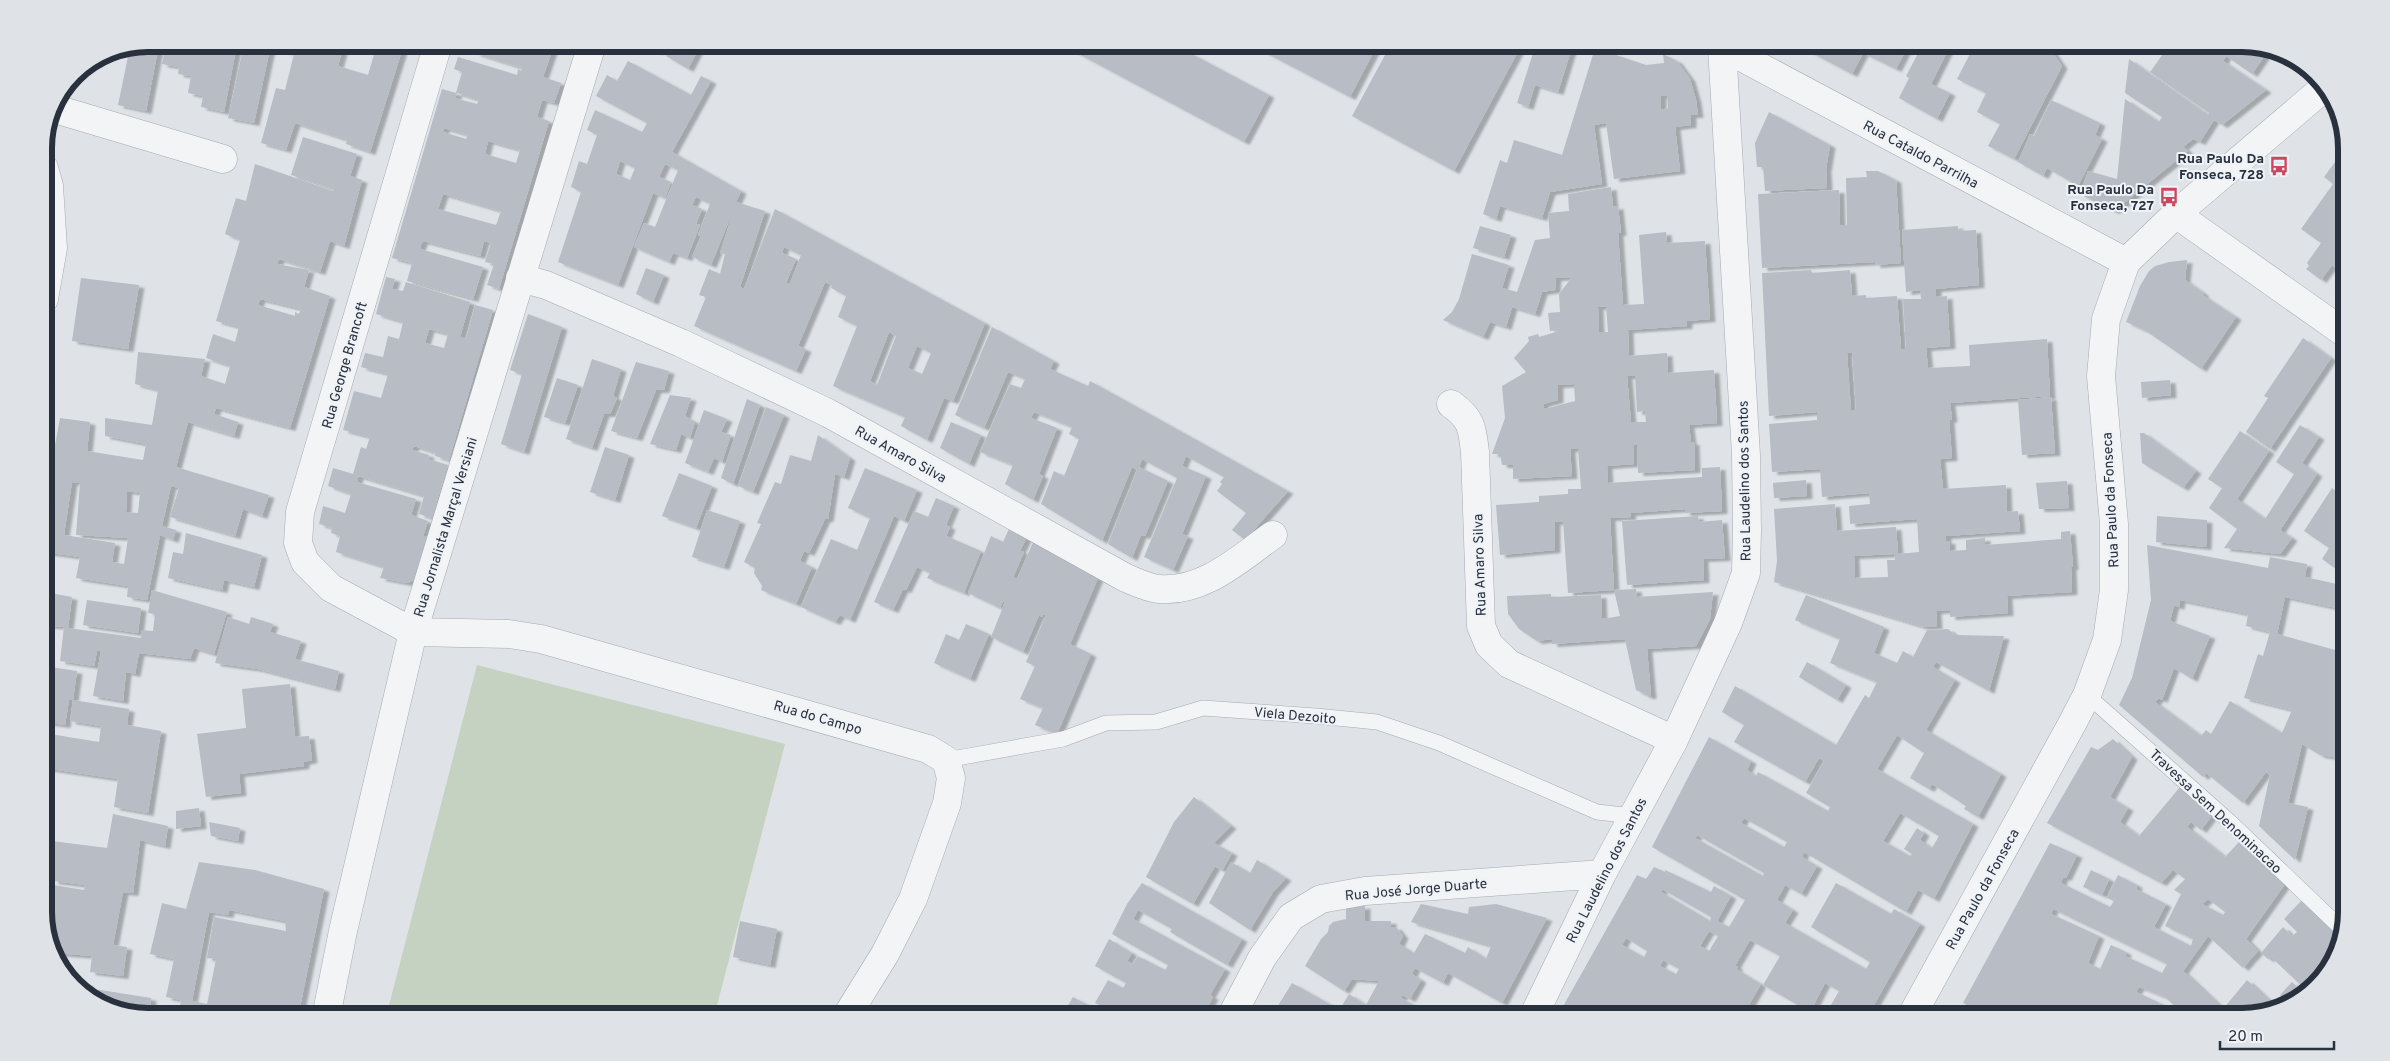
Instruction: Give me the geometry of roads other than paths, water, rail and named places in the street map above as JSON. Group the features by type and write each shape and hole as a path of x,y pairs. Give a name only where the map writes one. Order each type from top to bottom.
{"street":[{"name":"Rua Laudelino dos Santos","path":"1537,1008 1602,874 1674,740 1728,623 1746,574 1746,456 1721,52"},
{"name":"Rua Cataldo Parrilha","path":"1735,52 2126,262"},
{"name":"Rua George Brancoft","path":"413,632 331,588 305,562 298,543 300,512 435,53"},
{"name":"Rua Jornalista Marçal Versiani","path":"328,1008 343,930 413,632 589,53"},
{"name":"Rua Paulo da Fonseca","path":"1916,1008 2087,695 2107,640 2114,590 2114,524 2101,376 2106,319 2126,262 2176,214 2319,92"},
{"path":"61,111 222,159"},
{"path":"2176,214 2337,328"},
{"name":"Rua Amaro Silva","path":"520,278 546,285 682,343 828,413 1126,578 1157,589 1181,589 1207,580 1273,535"},
{"name":"Rua Amaro Silva","path":"1451,404 1466,415 1472,430 1475,452 1481,626 1490,645 1508,664 1674,740"},
{"name":"Rua do Campo","path":"413,632 509,634 541,639 928,748 946,760"},
{"path":"852,1008 886,954 913,899 947,803 951,778 946,760"},
{"name":"Rua José Jorge Duarte","path":"1236,1008 1262,958 1291,917 1321,899 1365,891 1602,874"}],"lane":[{"name":"Travessa Sem Denominacao","path":"2087,695 2229,821 2337,924"},
{"name":"Viela Dezoito","path":"946,760 1063,738 1106,724 1156,722 1203,708 1316,716 1377,722 1439,743 1597,812 1633,816"}],"place":[{"name":"Rua Paulo Da Fonseca, 728","path":"2279,166"},
{"name":"Rua Paulo Da Fonseca, 727","path":"2169,197"}]}
